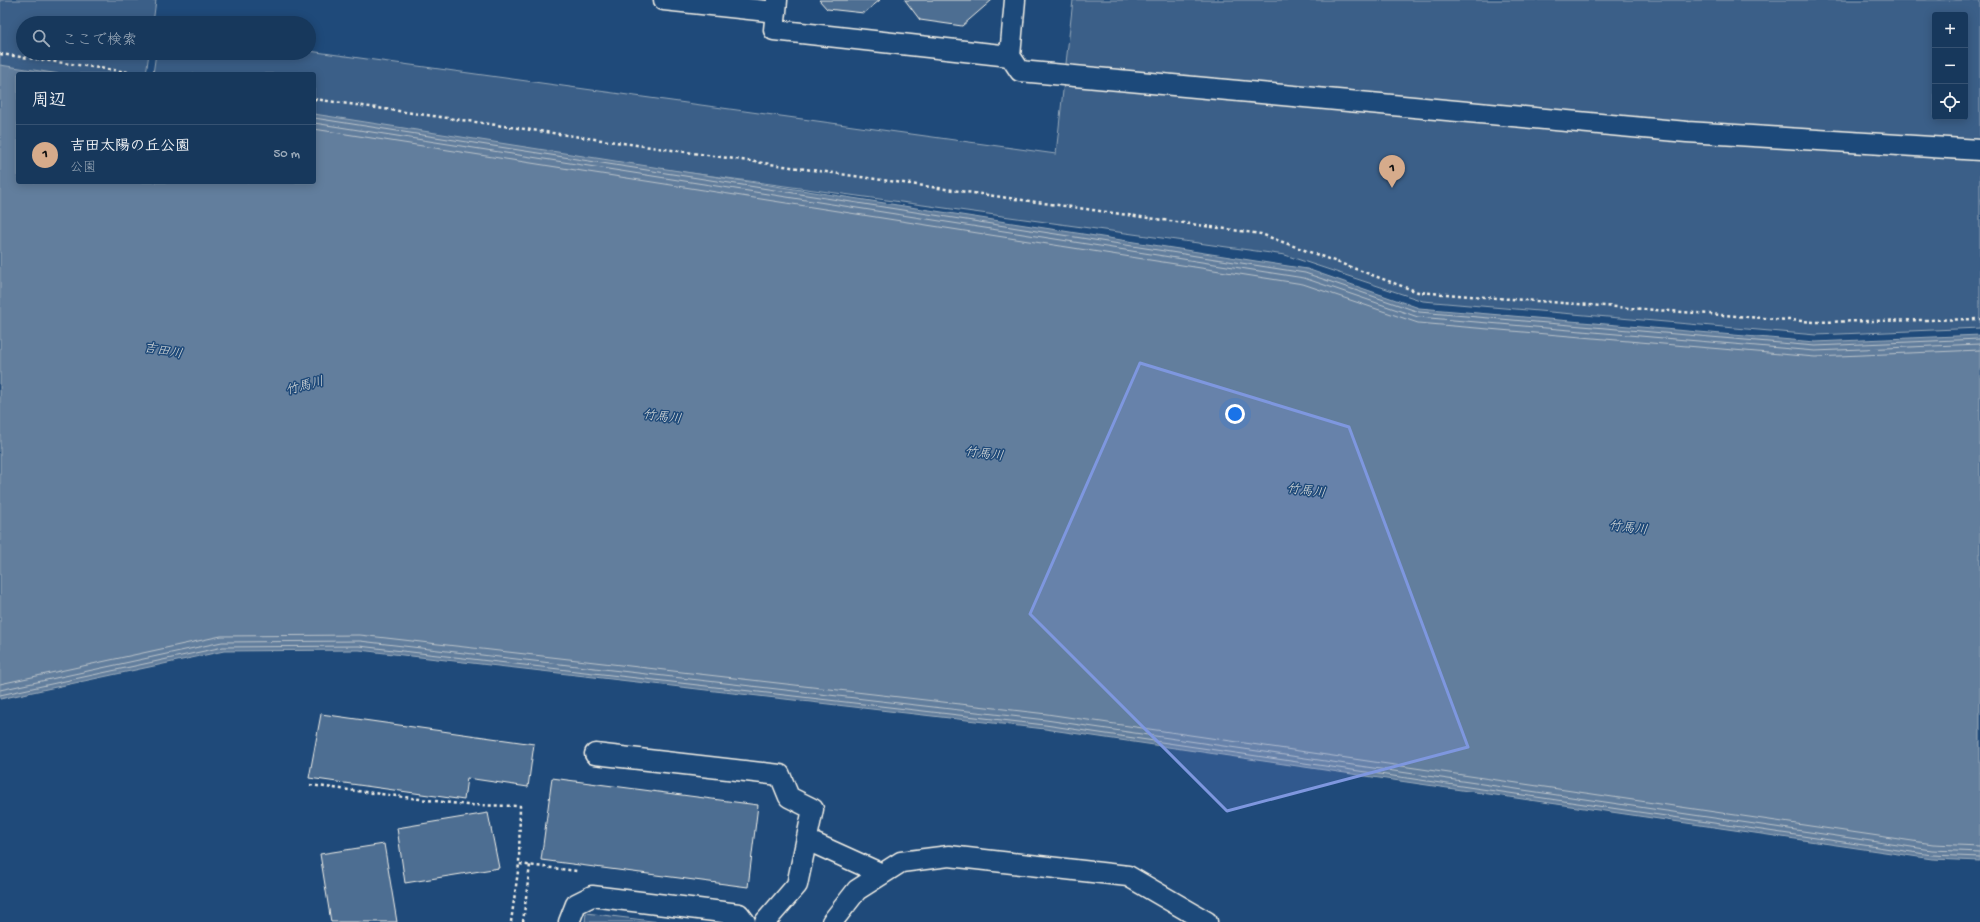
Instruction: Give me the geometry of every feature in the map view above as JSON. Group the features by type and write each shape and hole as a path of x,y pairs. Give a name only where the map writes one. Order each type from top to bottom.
{"lane":[{"path":"664,0 777,6 774,30 1010,56"},
{"path":"1015,0 1010,56 1020,71 1687,132 1980,150"},
{"path":"595,754 780,775 789,797 814,809 797,885 764,922"},
{"path":"807,840 882,874"},
{"path":"832,922 857,890 901,862 949,856 1128,876 1207,922"},
{"path":"569,922 576,904 592,896 739,914 745,922"}],"path":[{"path":"0,54 16,56"},
{"path":"43,60 128,72"},
{"path":"316,99 1261,234 1418,292 1815,322 1980,319"},
{"path":"310,785 467,805 520,806 519,864 511,922"},
{"path":"519,864 583,872"},
{"path":"523,922 530,865"}],"highlighted area":[{"path":"1140,363 1349,427 1468,747 1227,811 1030,614"}],"shaded area":[{"path":"0,0 156,0 154,16 16,16 16,60 148,60 146,72 26,72 0,66"},
{"path":"1073,0 1980,0 1980,328 1816,335 1423,301 1285,255 316,121 316,72 153,72 155,60 316,60 316,52 1056,154"},
{"path":"586,913 660,922 585,922"}],"water":[{"path":"0,65 47,72 16,72 16,184 316,184 316,114 1307,269 1419,308 1815,342 1980,335 1980,861 1932,859 1045,729 359,650 224,651 0,699"}],"building":[{"path":"819,0 880,0 864,13 827,9"},
{"path":"905,0 992,0 962,26 920,20"},
{"path":"321,714 534,744 528,787 467,778 464,800 309,778"},
{"path":"552,778 758,805 748,887 541,860"},
{"path":"488,813 499,868 405,883 397,828"},
{"path":"384,844 397,922 331,922 320,854"}],"place":[{"name":"吉田太陽の丘公園","path":"1392,188"}],"water label":[{"name":"吉田川","path":"163,352"},
{"name":"竹馬川","path":"305,387"},
{"name":"竹馬川","path":"662,418"},
{"name":"竹馬川","path":"984,455"},
{"name":"竹馬川","path":"1306,492"},
{"name":"竹馬川","path":"1628,529"}]}
